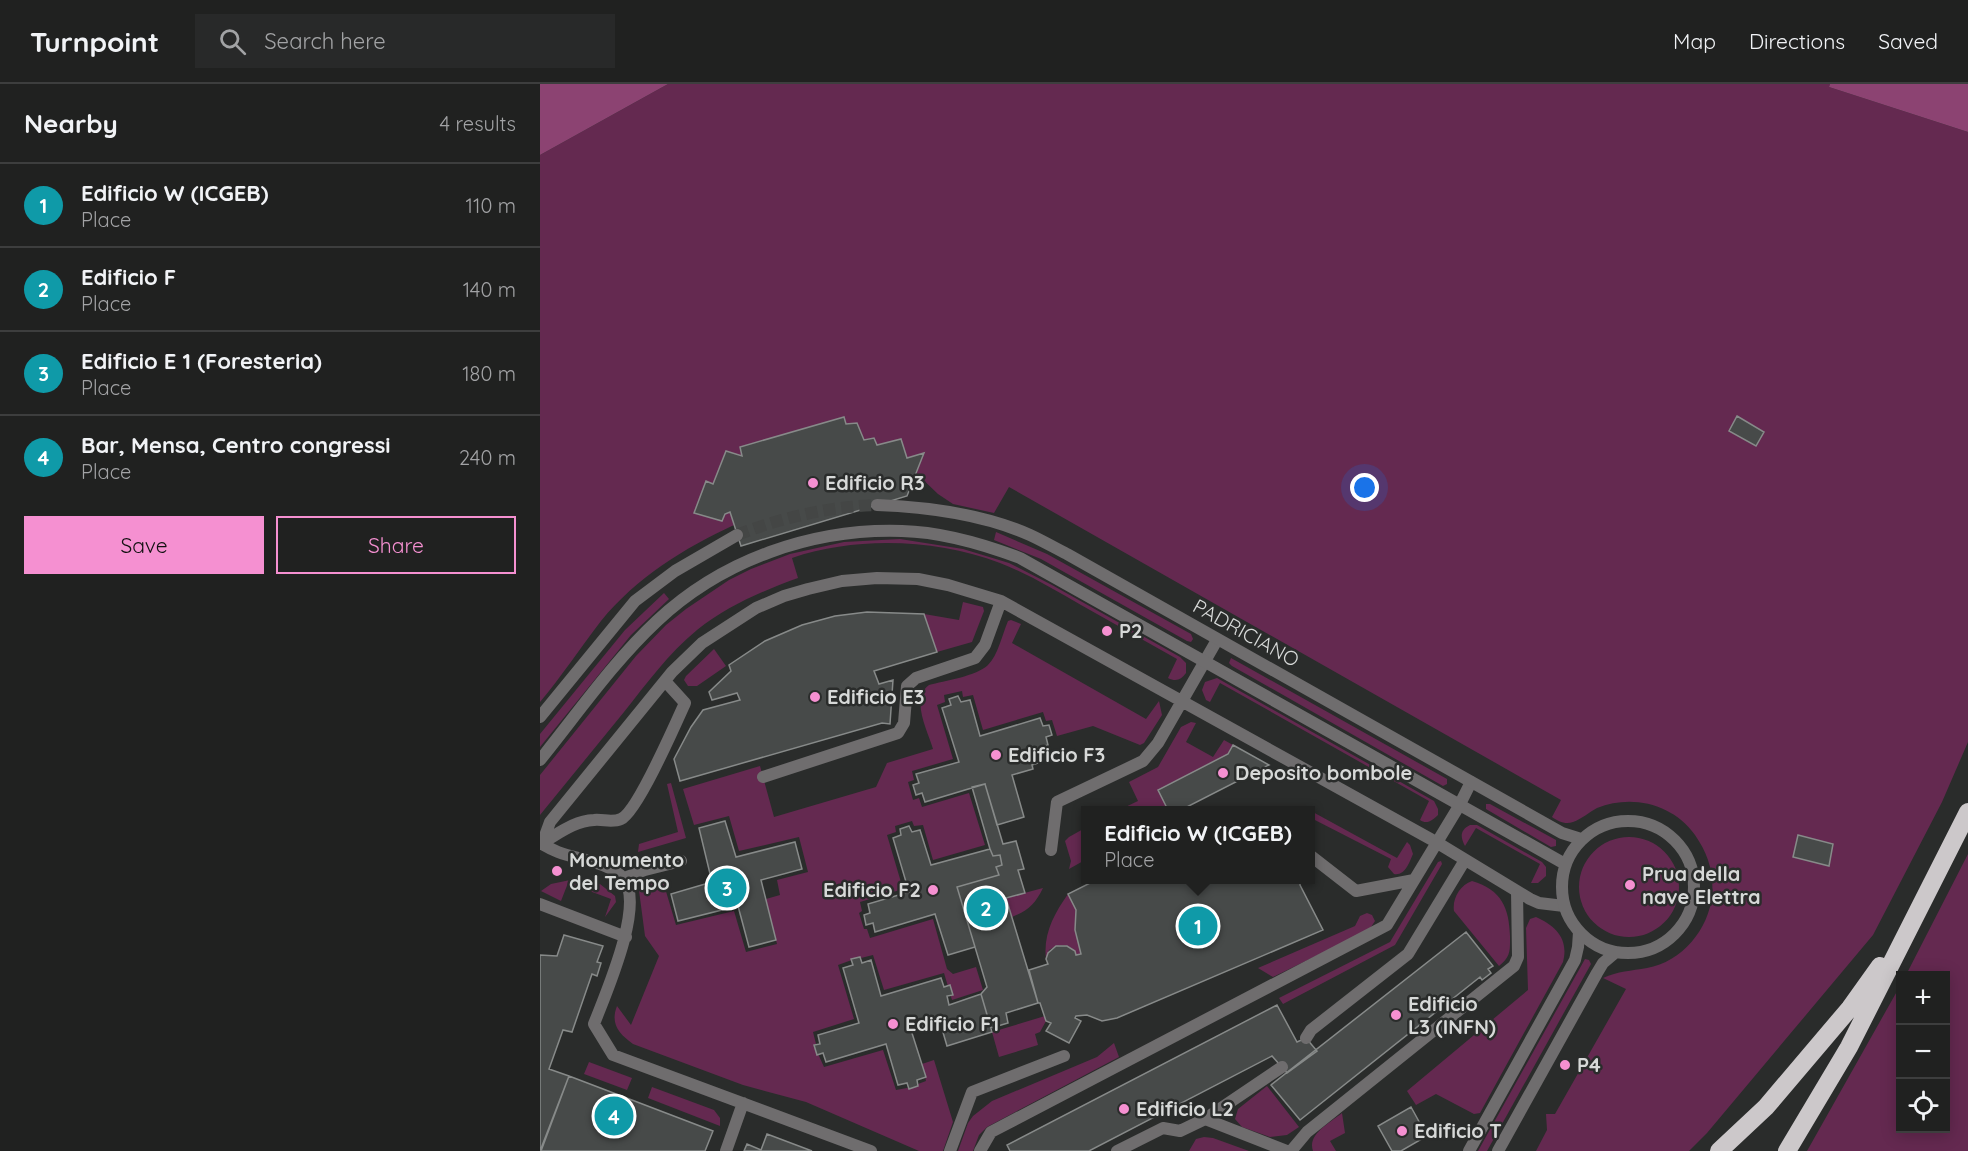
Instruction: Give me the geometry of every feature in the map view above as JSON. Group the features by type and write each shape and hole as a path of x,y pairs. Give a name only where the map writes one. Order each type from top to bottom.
{"highway":[{"path":"1787,1151 1849,1047 1968,812"},
{"path":"1719,1151 1766,1107 1850,1008 1919,910"}],"street":[{"name":"PADRICIANO","path":"877,505 906,506 954,513 989,520 1030,535 1562,833 1581,839"},
{"path":"540,760 621,659 657,621 694,591 731,569 768,552 810,539 855,533 902,531 981,544 1020,558 1565,864"},
{"path":"540,717 635,601 675,571 737,535"},
{"path":"541,844 550,822 665,681 702,644 756,609 783,596 842,581 918,579 948,585 1001,601 1436,842 1539,903 1564,906"},
{"path":"763,777 898,733 904,723 907,686 916,678 975,658 985,645 1001,601"},
{"path":"1051,850 1057,802 1143,761 1158,743 1217,640"},
{"path":"541,844 556,833 575,824 594,820 623,819 650,776 685,703 665,681"},
{"path":"980,1151 991,1132 1387,926 1471,782"},
{"path":"1616,821 1636,821 1655,826 1673,838 1686,855 1693,875 1694,896 1687,916 1675,934 1658,946 1637,953 1616,952 1602,948 1579,932 1564,906 1561,885 1565,864 1581,839 1597,827 1616,821"},
{"path":"541,844 557,852 612,870 624,878 630,899 626,937 594,1024 613,1055 871,1151"},
{"path":"1315,859 1356,891 1414,880"},
{"path":"1306,1038 1311,1030 1408,954 1465,860"},
{"path":"624,878 681,861"},
{"path":"1205,1119 1282,1150 1307,1132 1514,966 1518,957 1517,891"},
{"path":"540,904 626,937"},
{"path":"1469,1151 1575,960 1579,932"},
{"path":"1498,1151 1597,973 1603,963 1616,952"},
{"path":"950,1151 972,1092 1064,1056"},
{"path":"1117,1151 1163,1128 1180,1131 1205,1119 1282,1067"},
{"path":"726,1151 743,1103"}],"shaded area":[{"path":"540,84 668,84 540,155"},
{"path":"668,84 1830,84 1829,87 1968,132 1968,742 1942,802 1873,935 1707,1133 1689,1151 1536,1151 1547,1130 1546,1114 1555,1114 1626,989 1603,978 1660,965 1672,959 1692,942 1706,920 1712,895 1711,871 1703,849 1686,824 1664,809 1638,802 1610,804 1597,808 1573,822 1559,821 1552,817 1561,800 1009,487 994,513 953,504 938,494 916,473 923,453 907,458 901,439 877,445 874,438 864,440 857,423 846,424 844,417 740,447 742,456 739,456 713,484 706,482 694,513 721,521 725,514 730,512 734,525 679,554 630,591 601,621 540,702 540,155"},
{"path":"1830,84 1968,84 1968,132 1829,87"},
{"path":"996,532 1047,554 1191,634 1193,639 1191,642 1187,641 1041,559 994,540"},
{"path":"900,539 963,549 1009,563 1180,657 1186,663 1186,673 1178,680 1168,678 1177,659 1041,582 1000,563 949,549 896,543 843,546 817,551 792,558 798,578 733,606 708,621 686,639 658,669 540,815 540,775 636,656 666,625 686,609 729,580 790,554 844,542"},
{"path":"664,593 669,599 631,635 540,747 540,734 625,630"},
{"path":"963,602 983,607 984,611 972,642 937,652 924,614 959,620"},
{"path":"1008,621 1021,624 1012,643 1146,719 1159,701 1162,715 1144,743 1140,745 1093,726 1057,736 1052,720 1046,721 1043,712 983,730 973,695 963,697 962,691 944,695 945,702 937,705 953,759 912,771 914,780 908,782 913,800 919,798 922,807 969,793 985,845 933,860 923,825 914,826 912,821 895,826 896,832 887,835 903,889 860,902 862,911 859,913 864,929 867,929 870,938 933,919 947,969 953,974 976,967 983,990 952,1000 944,973 884,990 873,955 860,957 838,965 854,1019 813,1032 816,1044 814,1045 824,1067 883,1050 896,1090 918,1086 926,1081 922,1064 934,1060 953,1122 943,1151 919,1151 806,1102 743,1085 633,1044 624,1036 615,1023 617,1006 631,1025 659,956 645,936 638,883 662,878 676,925 734,911 746,952 777,944 766,899 780,895 777,880 808,872 799,837 739,851 729,816 694,825 683,789 760,766 774,817 876,787 887,763 933,749 922,715 921,698 924,691 929,685 968,675 988,665 997,650"},
{"path":"714,649 726,666 697,686 688,686 684,680 686,676"},
{"path":"1231,658 1447,779 1447,784 1443,786 1232,666 1229,663"},
{"path":"1217,678 1434,801 1438,815 1427,822 1420,820 1429,801 1220,683 1210,702 1206,700 1202,690 1205,682"},
{"path":"1191,722 1196,723 1186,742 1213,757 1224,740 1233,745 1228,754 1158,790 1166,806 1127,806 1138,801 1129,782 1158,767 1181,727"},
{"path":"671,783 686,838 638,852 639,844 678,832 667,784"},
{"path":"1486,804 1490,804 1556,840 1556,846 1551,847 1486,809"},
{"path":"1315,813 1397,858 1407,842 1410,845 1413,854 1404,871 1394,874 1388,867 1391,859 1315,820"},
{"path":"1470,825 1477,825 1542,862 1546,867 1546,876 1538,883 1531,883 1540,864 1476,828 1465,846 1462,834 1464,829"},
{"path":"1081,830 1081,862 1069,869 1071,861 1065,841"},
{"path":"1629,837 1657,845 1671,859 1679,887 1671,915 1657,929 1629,937 1601,929 1587,915 1579,887 1587,859 1601,845"},
{"path":"1968,854 1968,1151 1807,1151 1896,993 1896,1133 1950,1133 1950,971 1908,971"},
{"path":"1441,861 1442,864 1395,945 1283,1004 1279,998 1390,942 1438,862"},
{"path":"575,879 600,884 615,896 616,902 605,917 611,899 568,883 561,901 541,891 551,884"},
{"path":"1472,881 1490,889 1497,895 1508,917 1510,949 1508,956 1499,966 1454,911 1454,902 1458,893"},
{"path":"1043,888 1031,906 1012,917 1006,898"},
{"path":"1068,894 1076,910 1075,930 1081,954 1076,955 1068,946 1057,946 1049,950 1046,959 1048,933 1058,909"},
{"path":"1367,913 1372,915 1375,921 1369,930 1273,977 1258,968 1355,926 1360,916"},
{"path":"1536,917 1550,925 1559,934 1564,947 1563,962 1480,1113 1474,1114 1436,1094 1416,1105 1407,1091 1528,990 1526,928 1530,919"},
{"path":"1585,959 1591,964 1487,1151 1478,1151"},
{"path":"1045,1016 1046,1021 1040,1032 1035,1034 1038,1045 999,1057 992,1032"},
{"path":"1114,1043 1119,1057 987,1127 979,1135 973,1151 958,1151 968,1123 992,1101 1097,1057"},
{"path":"589,1062 632,1078 627,1090 584,1074"},
{"path":"1267,1086 1299,1127 1287,1135 1270,1137 1242,1127 1235,1119 1238,1109"},
{"path":"652,1087 714,1110 720,1118 720,1126 648,1098"},
{"path":"1342,1113 1345,1133 1330,1141 1336,1151 1313,1151 1313,1139 1316,1134"},
{"path":"1204,1137 1249,1151 1189,1151 1196,1139"}],"building":[{"path":"1737,416 1764,432 1756,446 1729,431"},
{"name":"Edificio R3","path":"844,417 846,424 857,423 864,440 874,438 877,445 901,439 907,458 924,453 907,496 741,546 730,512 725,514 722,521 694,513 706,481 713,484 726,451 742,456 740,447"},
{"name":"Edificio E3","path":"867,612 924,614 937,652 874,671 879,684 893,680 890,724 882,723 680,781 674,759 703,710 740,700 737,693 712,700 709,692 731,671 729,665 765,641 802,625 835,616"},
{"name":"Edificio F3","path":"958,696 961,702 970,700 980,736 1040,718 1043,726 1049,725 1052,735 1046,737 1048,745 1034,749 1038,763 1032,765 1033,769 1012,775 1024,817 997,825 985,784 925,802 922,793 916,795 913,785 919,783 916,774 959,762 942,708 951,705 949,699"},
{"name":"Deposito bombole","path":"1233,745 1269,765 1189,806 1166,806 1158,790 1228,754"},
{"path":"985,784 1003,844 1016,841 1024,869 1018,870 1025,893 1006,898 1038,1003 1006,1013 1008,1023 991,1028 981,994 987,987 957,887 999,875 996,867 1002,865 1000,855 993,856 990,849 972,787"},
{"path":"725,821 736,857 795,842 802,869 761,880 776,940 749,947 738,906 678,921 671,894 712,882 699,828"},
{"name":"Edificio F2","path":"909,826 912,832 920,830 931,865 990,849 993,856 1000,855 1002,865 996,867 999,875 957,887 975,947 948,955 935,914 875,932 873,923 866,925 864,915 870,913 868,904 909,892 893,838 901,835 900,829"},
{"path":"1798,835 1833,844 1829,866 1793,857"},
{"path":"1088,884 1300,884 1323,930 1117,1018 1102,1021 1087,1015 1076,1016 1075,1018 1081,1021 1069,1043 1046,1031 1051,1023 1046,1021 1040,1003 1038,1003 1029,970 1048,964 1046,959 1048,953 1056,946 1067,946 1075,951 1076,955 1081,954 1075,930 1076,910 1068,894"},
{"name":"Edificio L3 (INFN)","path":"1466,932 1493,966 1488,969 1491,973 1482,980 1480,977 1300,1120 1271,1085"},
{"path":"564,935 603,946 597,962 601,963 597,976 592,974 572,1032 563,1030 549,1069 569,1076 540,1151 540,955 557,956"},
{"name":"Edificio F1","path":"860,957 862,963 871,960 881,996 941,978 944,987 950,985 953,995 947,996 949,1005 981,994 992,1032 947,1046 940,1022 911,1030 926,1077 917,1080 918,1086 909,1089 907,1083 898,1085 886,1044 826,1062 823,1053 817,1055 814,1045 820,1044 818,1035 859,1023 843,968 853,965 851,959"},
{"name":"Edificio L2","path":"1277,1005 1297,1042 1306,1038 1317,1051 1287,1073 1272,1056 1089,1151 1010,1151 1007,1145"},
{"path":"569,1076 713,1131 705,1151 541,1151"},
{"name":"Edificio T","path":"1411,1107 1427,1136 1401,1151 1392,1151 1378,1126"},
{"path":"767,1134 812,1151 744,1151 747,1144 761,1150"}],"tunnel":[{"path":"737,535 806,514 877,505"}],"place":[{"name":"Edificio R3","path":"813,483"},
{"name":"P2","path":"1107,631"},
{"name":"Edificio E3","path":"815,697"},
{"name":"Edificio F3","path":"996,755"},
{"name":"Deposito bombole","path":"1223,773"},
{"name":"Monumento del Tempo","path":"557,871"},
{"name":"Prua della nave Elettra","path":"1630,885"},
{"name":"Edificio E 1 (Foresteria)","path":"727,888"},
{"name":"Edificio F2","path":"933,890"},
{"name":"Edificio F","path":"986,908"},
{"name":"Edificio W (ICGEB)","path":"1198,926"},
{"name":"Edificio L3 (INFN)","path":"1396,1015"},
{"name":"Edificio F1","path":"893,1024"},
{"name":"P4","path":"1565,1065"},
{"name":"Edificio L2","path":"1124,1109"},
{"name":"Bar, Mensa, Centro congressi","path":"614,1116"},
{"name":"Edificio T","path":"1402,1131"}]}
